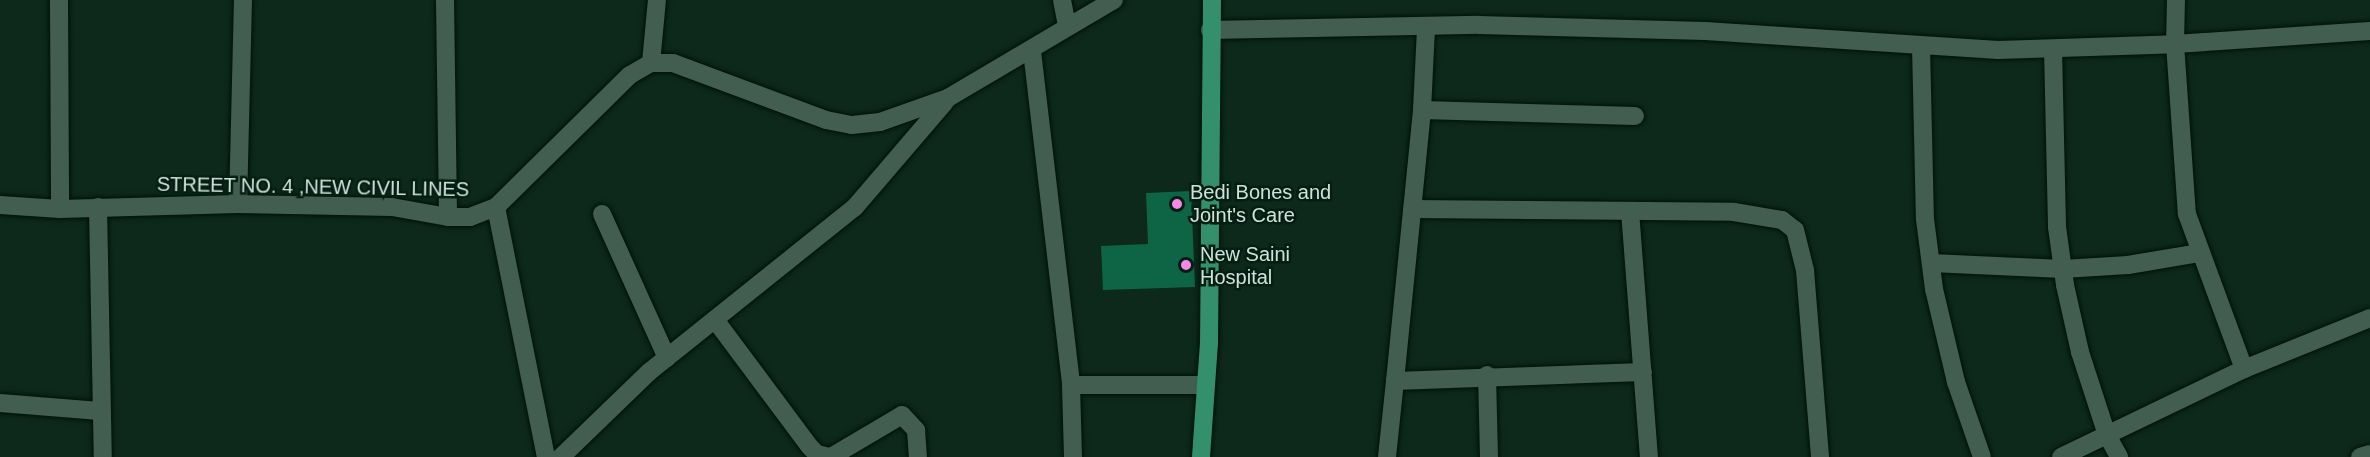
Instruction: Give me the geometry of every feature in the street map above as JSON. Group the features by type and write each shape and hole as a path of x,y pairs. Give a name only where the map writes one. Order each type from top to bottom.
{"main road":[{"path":"1201,457 1204,385 1209,344 1212,0"}],"street":[{"path":"59,0 60,209"},
{"path":"238,204 243,0"},
{"path":"446,0 448,217"},
{"path":"657,0 651,63 673,63 826,120 852,125 880,122 948,98 1032,51 1067,25 1114,0"},
{"path":"1062,0 1067,25"},
{"path":"2176,0 2175,44 2187,214 2244,369"},
{"path":"1210,30 1426,28 1479,25 1705,31 1921,46 2053,49 2175,44 2370,31"},
{"path":"1387,457 1422,110 1426,28"},
{"path":"1921,46 1925,219 1931,263 1956,382 1982,457"},
{"path":"2053,49 2057,227 2062,269 2080,352 2108,435 2119,457"},
{"path":"1032,51 1071,385 1073,457"},
{"name":"STREET NO. 4 ,NEW CIVIL LINES","path":"0,205 60,209 238,204 392,207 448,217 470,216 496,207 630,75 651,63"},
{"path":"561,457 667,358 716,321 855,207 948,98"},
{"path":"1422,110 1635,116"},
{"path":"98,207 100,411 103,457"},
{"path":"496,207 546,457"},
{"path":"1412,210 1630,211 1767,215 1795,230 1805,270 1820,457"},
{"path":"1630,211 1649,457"},
{"path":"602,214 667,358"},
{"path":"1931,263 2062,269 2128,266 2200,254"},
{"path":"2061,457 2244,369 2370,318"},
{"path":"716,321 817,454 831,457 902,415 916,430 918,457"},
{"path":"1395,381 1487,375 1643,372"},
{"path":"1487,375 1489,457"},
{"path":"1071,385 1204,385"},
{"path":"0,403 100,411"},
{"path":"2360,457 2370,454"}],"building":[{"path":"1191,191 1195,287 1103,290 1101,246 1148,244 1146,193"}],"place":[{"name":"Bedi Bones and Joint's Care","path":"1177,204"},
{"name":"New Saini Hospital","path":"1186,265"}]}
